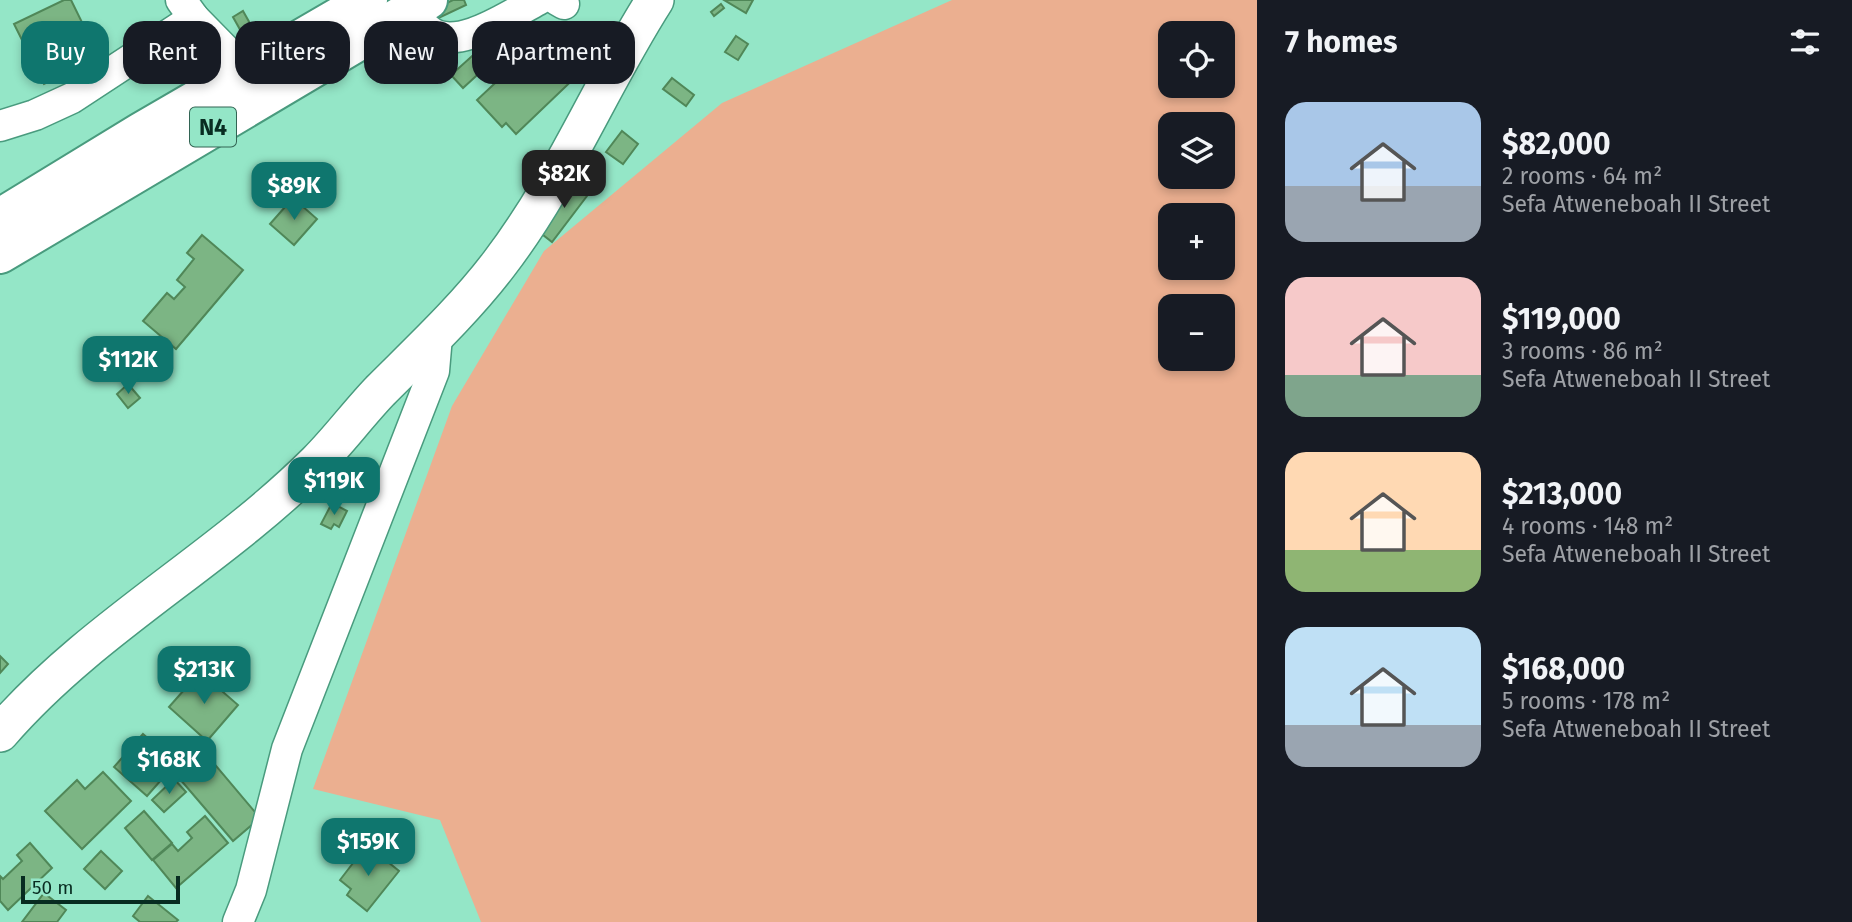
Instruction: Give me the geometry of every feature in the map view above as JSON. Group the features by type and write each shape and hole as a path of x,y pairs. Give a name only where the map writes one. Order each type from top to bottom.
{"highway":[{"name":"N4","path":"332,21 368,0"},
{"name":"N4","path":"0,254 419,4"},
{"name":"N4","path":"0,218 235,78"}],"main road":[{"path":"622,21 626,0"},
{"path":"635,31 655,0"},
{"path":"0,733 55,675 108,629 211,555 317,462 379,392 437,336 499,264 543,198 608,84"}],"street":[{"path":"419,4 428,30 453,39 470,35 553,1"},
{"path":"0,126 35,115 72,98 188,9 235,59"},
{"path":"238,922 251,890 287,749 434,372 437,336"}],"shaded area":[{"path":"952,0 1257,0 1257,922 481,922 440,820 313,789 452,406 544,251 722,103"}],"building":[{"path":"64,0 71,0 81,21 21,21 21,38 14,24"},
{"path":"453,0 464,0 466,5 432,21 427,21 423,14"},
{"path":"724,0 753,0 746,13"},
{"path":"721,4 724,8 714,16 711,12"},
{"path":"243,11 249,21 235,21 233,17"},
{"path":"736,36 748,44 738,60 725,52"},
{"path":"472,56 472,80 463,88 458,83 458,69"},
{"path":"672,78 694,95 686,106 663,89"},
{"path":"494,84 568,84 516,134 506,123 502,127 477,100"},
{"path":"622,131 638,144 623,164 606,152"},
{"path":"572,178 590,192 552,242 538,231"},
{"path":"293,198 317,219 294,245 270,224"},
{"path":"202,235 243,270 176,349 143,321 167,293 174,299 185,287 177,280 194,259 187,253"},
{"path":"128,384 140,398 128,408 117,394"},
{"path":"332,503 347,511 339,527 334,524 331,529 321,524"},
{"path":"0,656 8,664 0,673"},
{"path":"200,672 238,705 207,741 169,707"},
{"path":"143,734 176,763 147,796 114,767"},
{"path":"206,754 260,818 233,841 179,778"},
{"path":"103,772 131,801 82,849 45,811 77,780 85,789"},
{"path":"174,779 186,792 164,812 152,800"},
{"path":"144,811 172,843 152,860 125,828"},
{"path":"205,816 228,843 176,888 153,860 172,844 178,851 192,838 187,832"},
{"path":"30,843 52,868 8,910 0,901 0,876 3,879 22,861 17,855"},
{"path":"367,845 399,871 367,911 347,895 351,889 340,880"},
{"path":"101,851 122,871 105,889 84,869"},
{"path":"44,893 66,910 57,922 22,922"},
{"path":"148,896 178,920 140,922 133,916"}]}
